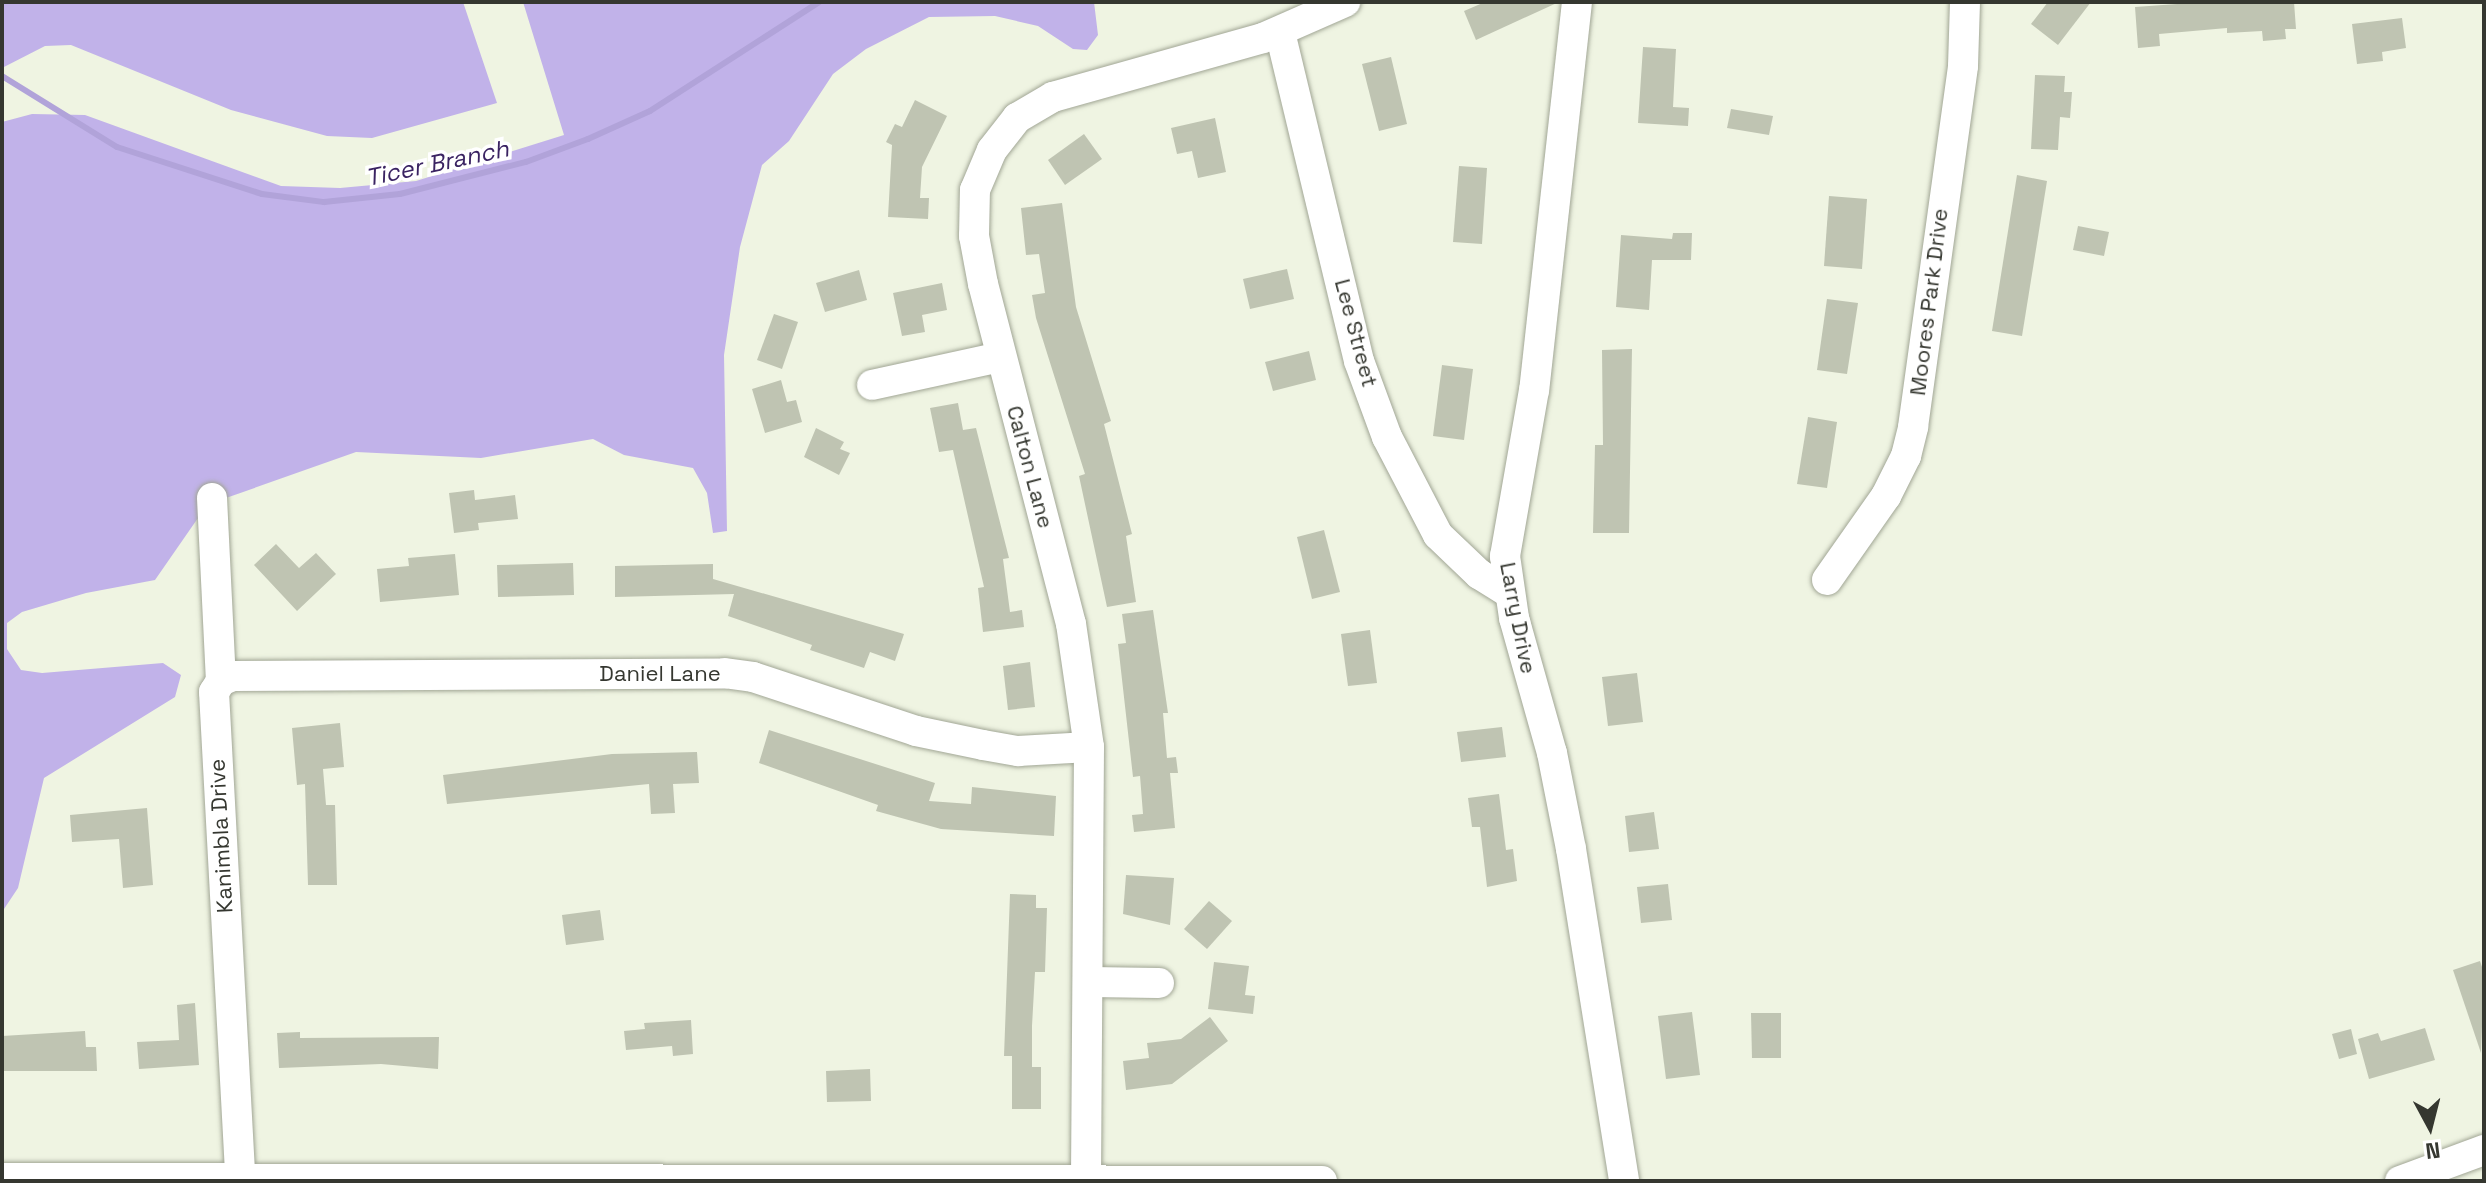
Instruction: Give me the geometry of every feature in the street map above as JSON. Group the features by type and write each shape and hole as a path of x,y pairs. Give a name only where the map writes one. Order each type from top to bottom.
{"street":[{"name":"Calton Lane","path":"1086,1177 1089,747 1071,624 1000,357 974,236 974,205 992,150 1017,118 1080,87 1280,32 1345,2"},
{"name":"Larry Drive","path":"1577,2 1536,376 1505,556 1509,593 1569,835 1624,1181"},
{"name":"Moores Park Drive","path":"1827,580 1886,496 1909,441 1963,66 1965,2"},
{"name":"Lee Street","path":"1280,32 1359,361 1387,437 1438,535 1479,574 1509,593"},
{"path":"872,385 1000,357"},
{"name":"Kanimbla Drive","path":"212,498 221,681 214,692 240,1176"},
{"name":"Daniel Lane","path":"221,681 233,676 725,673 983,745 1018,751 1089,747"},
{"path":"1089,982 1159,983"},
{"path":"2400,1181 2470,1164"},
{"path":"2,1178 1086,1177 1322,1181"}],"shaded area":[{"path":"2,2 463,2 497,103 372,138 327,136 231,110 71,45 45,46 2,68"},
{"path":"523,2 1094,2 1098,35 1087,50 1073,49 1038,26 995,16 929,17 866,49 833,74 789,141 762,165 740,247 724,355 727,531 713,533 707,493 693,468 624,455 593,439 481,458 356,452 226,498 198,518 155,580 86,593 22,612 7,623 7,649 21,670 42,673 163,663 181,675 175,697 44,778 18,888 2,912 2,122 32,114 85,115 281,186 340,188 416,181 564,135"}],"building":[{"path":"1485,2 1559,2 1476,40 1464,11"},
{"path":"2048,2 2091,2 2058,45 2031,24"},
{"path":"2205,2 2294,2 2296,29 2285,29 2286,39 2263,41 2262,31 2227,33 2227,28 2159,34 2160,46 2138,48 2135,7"},
{"path":"2402,18 2406,48 2382,52 2383,61 2357,64 2352,24"},
{"path":"1643,47 1676,49 1673,107 1689,108 1688,126 1638,123"},
{"path":"1391,57 1407,124 1379,131 1362,64"},
{"path":"2035,75 2065,76 2064,92 2072,92 2070,118 2060,117 2058,150 2031,149"},
{"path":"915,100 947,116 922,167 920,198 929,198 928,219 888,217 892,145 886,142 895,124 902,127"},
{"path":"1731,109 1773,116 1769,135 1727,128"},
{"path":"1215,118 1226,172 1198,178 1192,151 1177,154 1171,128"},
{"path":"1084,134 1102,159 1065,185 1048,160"},
{"path":"1459,166 1487,168 1482,244 1453,242"},
{"path":"2017,175 2047,181 2022,336 1992,331"},
{"path":"1829,196 1867,199 1862,269 1824,266"},
{"path":"1062,203 1076,307 1111,421 1104,424 1132,534 1126,536 1136,602 1107,607 1079,476 1085,474 1036,318 1032,295 1045,293 1039,254 1026,255 1021,208"},
{"path":"2078,226 2109,232 2104,256 2073,250"},
{"path":"1673,233 1692,233 1691,260 1652,260 1649,310 1616,307 1621,235 1672,239"},
{"path":"1287,269 1294,299 1250,309 1243,279"},
{"path":"859,270 867,300 825,312 816,283"},
{"path":"942,283 947,310 922,315 925,332 902,336 893,293"},
{"path":"1827,299 1858,303 1847,374 1817,370"},
{"path":"774,314 798,322 782,369 757,360"},
{"path":"1632,349 1629,533 1593,533 1595,445 1603,445 1602,350"},
{"path":"1309,351 1316,380 1273,391 1265,362"},
{"path":"1442,365 1473,369 1464,440 1433,436"},
{"path":"781,380 787,402 796,400 802,422 765,433 752,389"},
{"path":"958,403 963,430 976,428 1009,558 1003,559 1010,612 1022,610 1024,627 983,632 978,588 984,587 953,450 939,452 930,408"},
{"path":"1808,417 1837,422 1827,488 1797,484"},
{"path":"816,428 844,442 840,449 850,453 839,475 804,457"},
{"path":"474,490 475,500 515,495 518,519 478,523 479,530 454,533 449,493"},
{"path":"1324,530 1340,592 1312,599 1297,537"},
{"path":"276,544 299,568 316,553 336,574 297,611 254,565"},
{"path":"455,554 459,595 380,602 377,569 409,566 408,558"},
{"path":"573,563 574,595 498,597 497,565"},
{"path":"713,564 713,579 904,634 895,661 870,652 864,668 810,650 812,645 728,616 734,594 615,597 615,566"},
{"path":"1153,610 1168,713 1163,713 1167,758 1176,757 1178,773 1170,773 1175,828 1134,832 1132,815 1143,814 1140,776 1133,777 1118,644 1126,643 1122,614"},
{"path":"1370,630 1377,683 1348,686 1341,634"},
{"path":"1030,662 1035,707 1008,710 1003,666"},
{"path":"1637,673 1643,722 1608,726 1602,677"},
{"path":"340,723 344,767 323,769 326,805 335,805 337,885 308,885 305,784 297,785 292,728"},
{"path":"1502,727 1506,757 1461,762 1457,732"},
{"path":"769,730 935,783 929,801 971,804 972,787 1056,796 1054,836 941,829 876,811 878,805 759,763"},
{"path":"697,752 699,783 673,784 675,813 651,814 649,784 447,804 443,775 612,754"},
{"path":"1499,794 1506,850 1513,849 1517,881 1487,887 1480,827 1472,827 1468,798"},
{"path":"147,808 153,885 123,888 119,839 72,842 70,815"},
{"path":"1654,812 1659,849 1629,852 1625,816"},
{"path":"1126,875 1174,878 1170,925 1123,914"},
{"path":"1668,884 1672,920 1641,923 1637,887"},
{"path":"1010,894 1036,895 1036,908 1047,908 1045,972 1035,972 1032,1026 1032,1067 1041,1067 1041,1109 1012,1109 1012,1056 1004,1056"},
{"path":"1209,901 1232,921 1207,949 1184,929"},
{"path":"600,910 604,940 566,945 562,915"},
{"path":"2480,961 2484,973 2481,1053 2453,970"},
{"path":"1214,962 1249,966 1245,995 1255,996 1253,1014 1208,1009"},
{"path":"195,1003 199,1065 139,1069 137,1042 179,1040 177,1005"},
{"path":"1692,1012 1700,1075 1666,1079 1658,1016"},
{"path":"1751,1013 1781,1013 1781,1058 1752,1058"},
{"path":"1210,1017 1228,1041 1172,1084 1126,1090 1123,1061 1149,1058 1147,1043 1181,1039"},
{"path":"691,1020 693,1054 673,1056 672,1046 626,1050 624,1031 645,1029 644,1023"},
{"path":"2425,1028 2435,1060 2369,1079 2358,1039 2378,1033 2381,1041"},
{"path":"2351,1029 2357,1054 2339,1059 2332,1034"},
{"path":"85,1031 86,1047 96,1047 97,1071 2,1071 2,1036"},
{"path":"300,1032 300,1038 439,1037 438,1069 381,1064 279,1068 277,1033"},
{"path":"870,1069 871,1101 827,1102 826,1071"}],"waterway":[{"name":"Ticer Branch","path":"2,76 117,147 262,194 324,202 400,194 526,162 588,139 650,111 819,2"}]}
